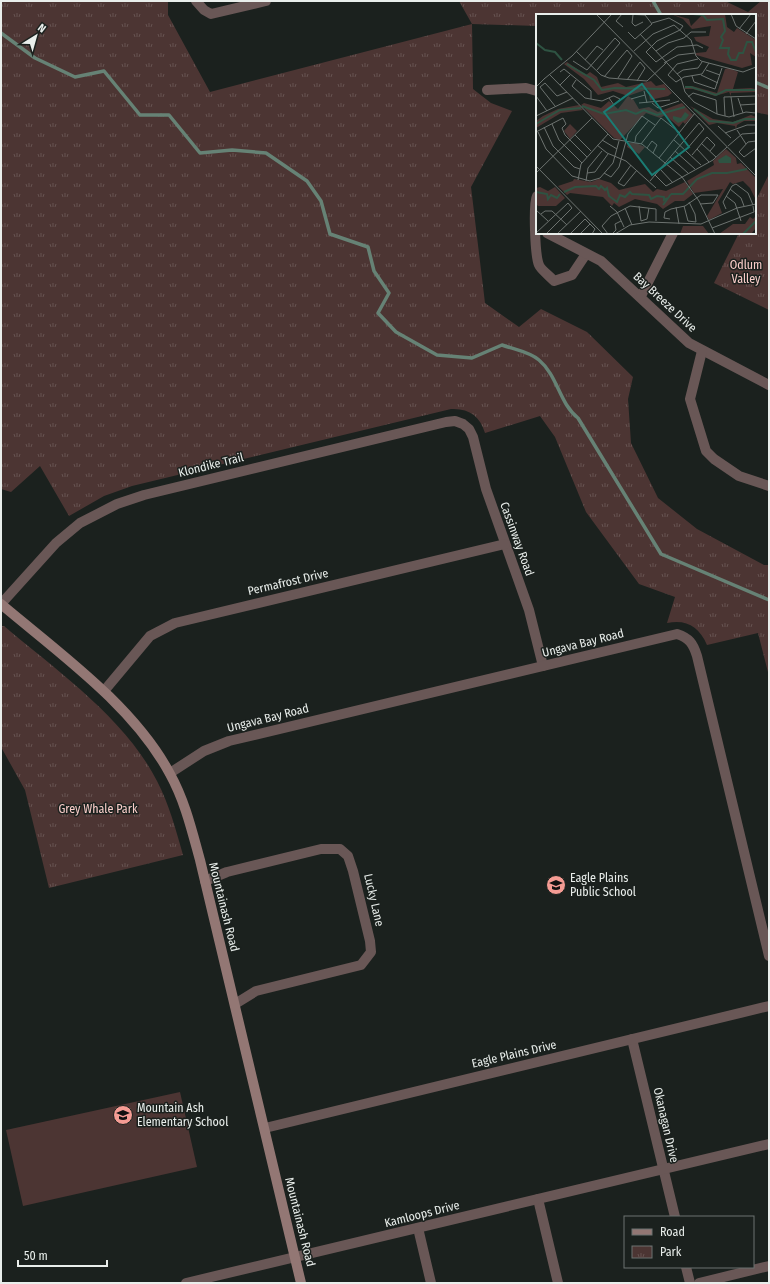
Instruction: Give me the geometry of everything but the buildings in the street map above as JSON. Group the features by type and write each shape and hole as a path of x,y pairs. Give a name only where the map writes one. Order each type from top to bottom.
{"street":[{"path":"196,1 204,10 211,14 266,1"},
{"path":"488,90 526,88 536,91"},
{"path":"536,197 534,200 536,227"},
{"path":"537,234 539,265 554,281 572,275 586,254"},
{"name":"Bay Breeze Drive","path":"549,234 601,261 641,296 689,343 769,385"},
{"path":"641,296 672,234"},
{"path":"702,351 690,399 706,451 714,459 740,476 769,486"},
{"name":"Klondike Trail","path":"1,604 56,543 80,523 117,504 144,495 446,422 455,421 463,424"},
{"name":"Cassinway Road","path":"463,424 469,429 473,437 486,488 529,610 543,666"},
{"name":"Permafrost Drive","path":"104,691 150,636 175,623 505,544"},
{"name":"Mountainash Road","path":"1,604 104,691 135,722 170,773 186,810 205,881 301,1283"},
{"name":"Ungava Bay Road","path":"170,773 204,751 228,741 677,634 686,637 693,645 769,956"},
{"name":"Lucky Lane","path":"205,881 227,872 321,849 340,849 348,856 353,871 370,941 371,952 361,965 256,991 234,1004"},
{"name":"Eagle Plains Drive","path":"264,1128 769,1006"},
{"name":"Okanagan Drive","path":"632,1039 675,1216"},
{"name":"Kamloops Drive","path":"186,1283 769,1144"},
{"path":"538,1199 558,1283"},
{"path":"418,1228 431,1283"},
{"path":"698,1283 769,1266"},
{"path":"686,1268 690,1283"}],"green space":[{"path":"1,1 168,1 168,15 210,92 472,24 473,89 491,103 512,111 471,187 485,303 519,327 541,309 587,332 633,377 628,399 631,443 658,498 697,529 764,565 769,565 769,676 758,633 707,645 700,633 691,625 680,622 667,623 675,597 639,584 586,512 555,437 540,416 485,433 480,422 473,414 463,410 451,409 132,486 104,496 69,516 40,466 11,492 1,489"},
{"path":"459,1 725,1 748,12 761,1 769,1 769,115 756,112 756,14 536,14 536,26 472,24"},
{"name":"Odlum Valley","path":"769,174 769,310 714,283 738,234 756,234 756,200"},
{"name":"Grey Whale Park","path":"1,626 4,626 67,678 109,716 127,737 143,758 157,781 172,817 183,855 49,888 25,790 1,747"},
{"path":"180,1092 197,1167 23,1206 6,1130"}],"waterway":[{"path":"653,1 660,14"},
{"path":"1,33 35,58 75,77 104,71 140,115 169,115 200,153 232,150 266,153 307,181 321,201 330,234 368,247 374,271 389,293 378,313 396,332 437,355 472,358 502,345 535,357 545,366 567,405 578,418 661,554 769,600"},
{"path":"756,82 769,88"}],"place":[{"name":"Eagle Plains Public School","path":"556,885"},
{"name":"Mountain Ash Elementary School","path":"123,1115"}]}
